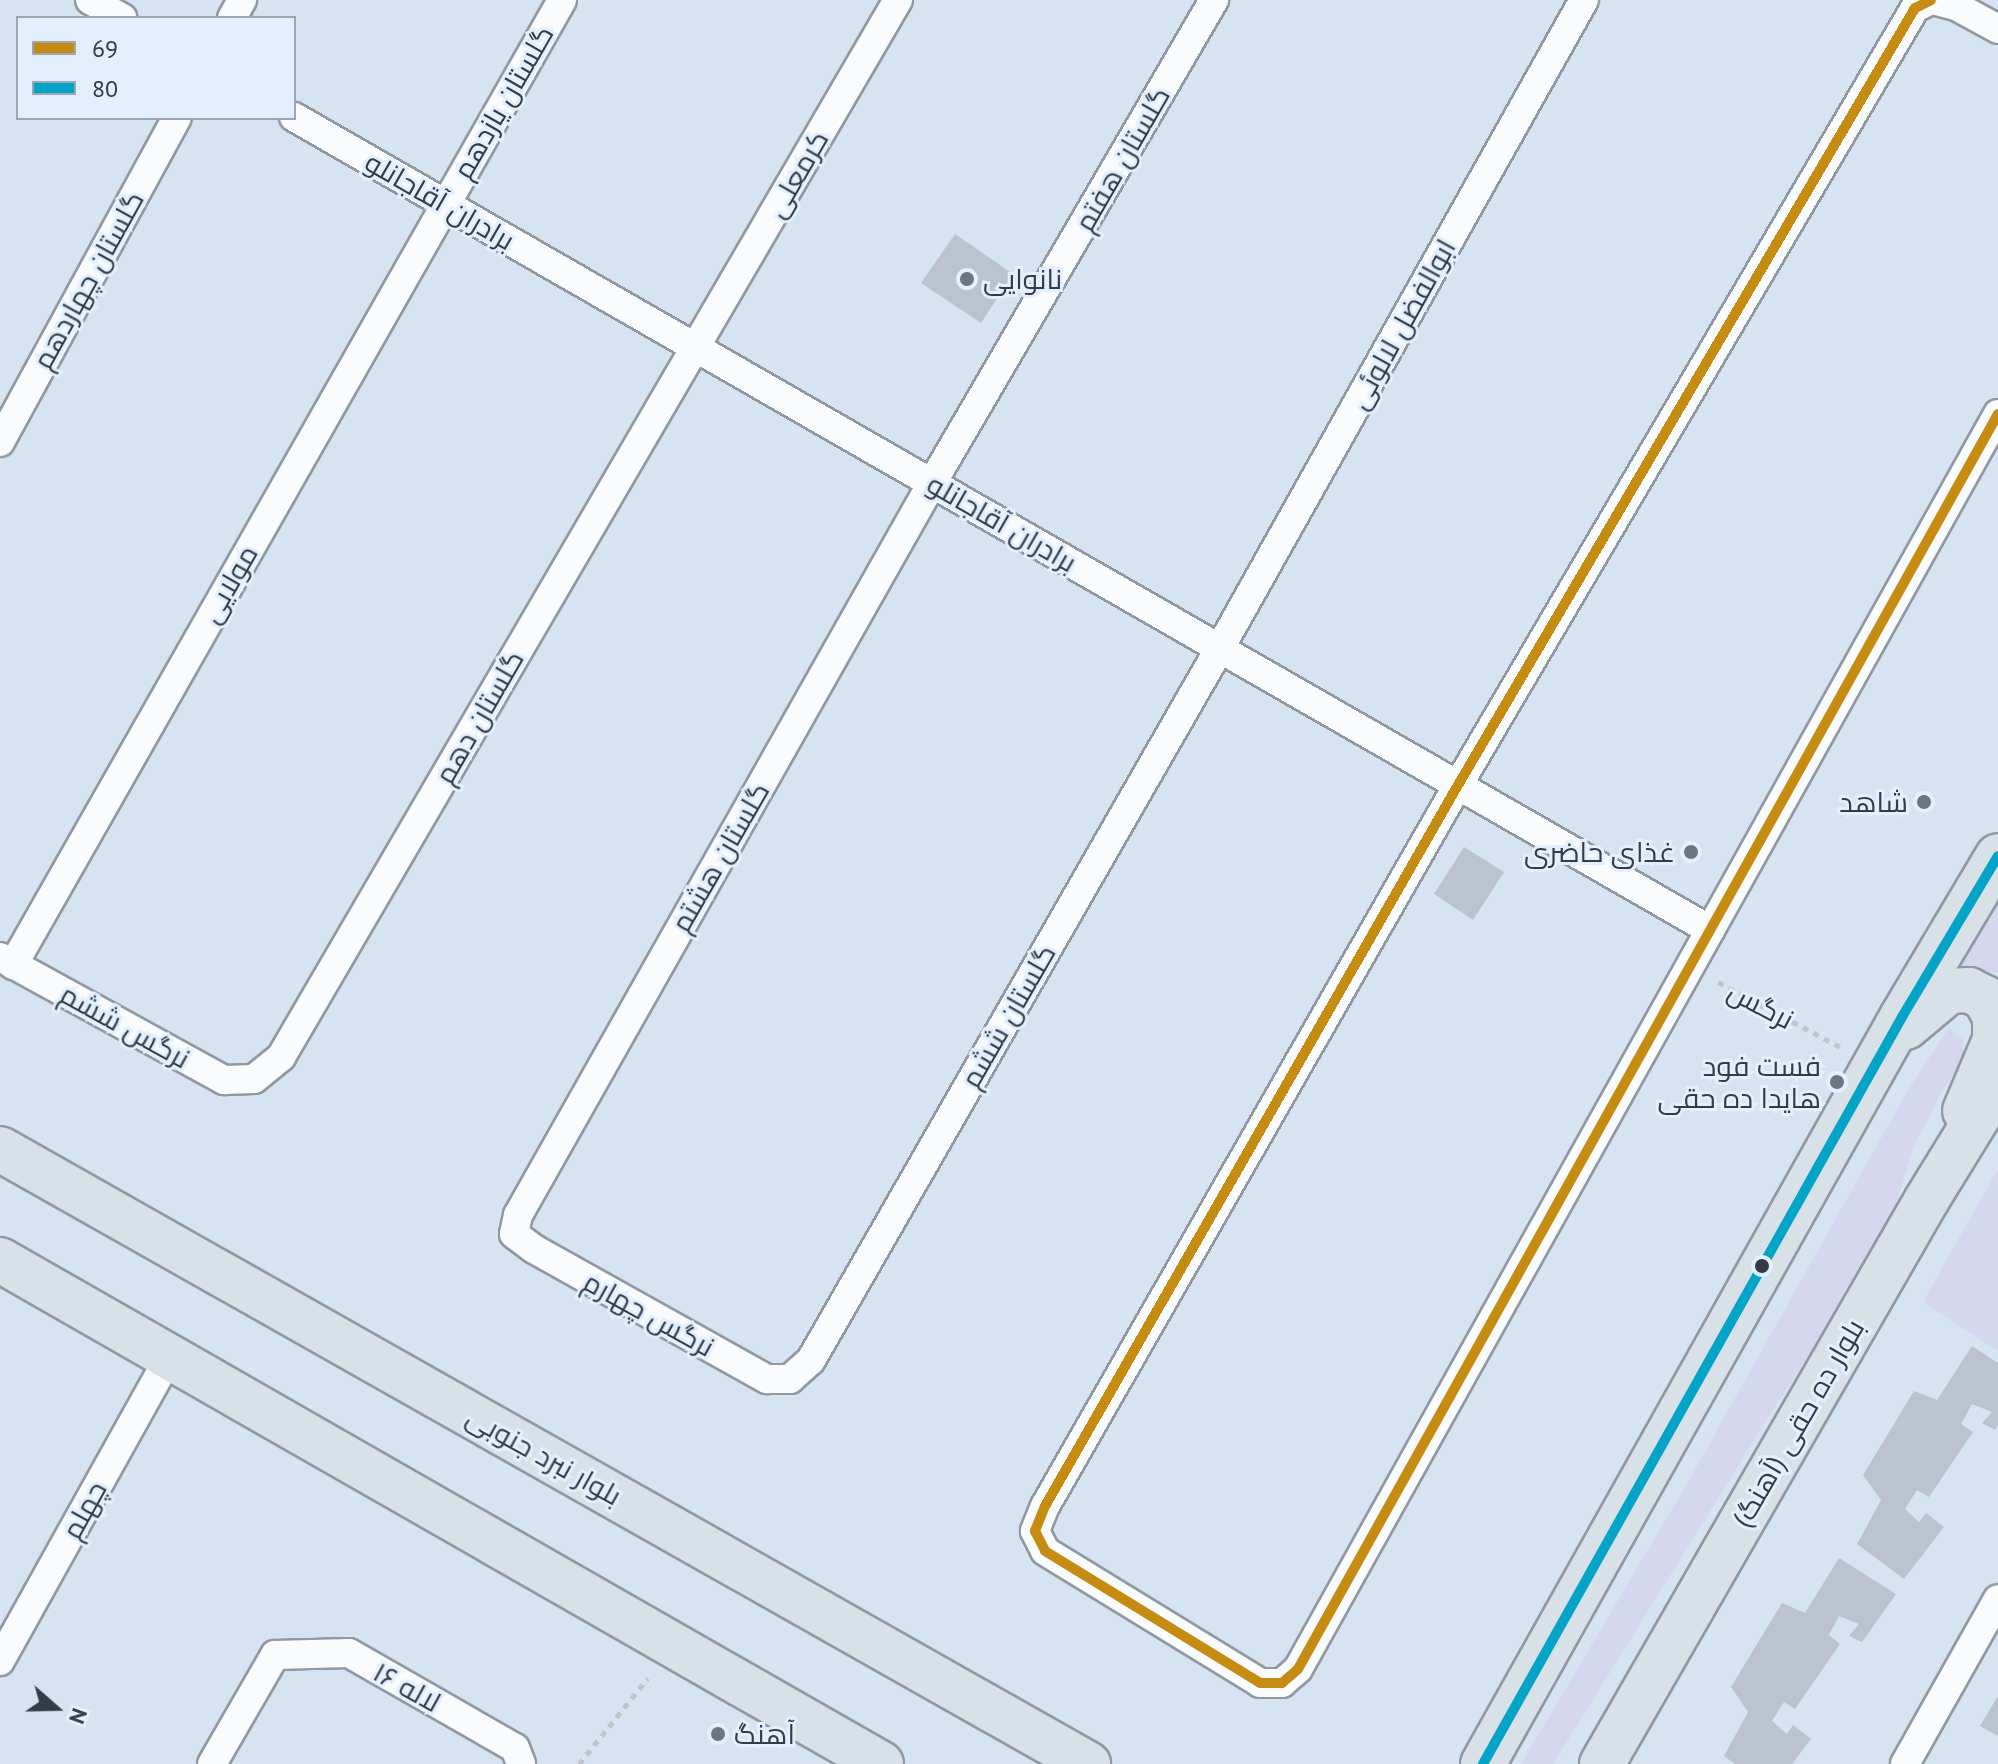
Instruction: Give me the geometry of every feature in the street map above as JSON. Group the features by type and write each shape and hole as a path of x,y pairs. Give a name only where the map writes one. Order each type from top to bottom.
{"main road":[{"path":"1483,1764 1880,1055 1998,856"},
{"path":"1880,1055 1949,991 1969,990 1985,998 1995,1017 1995,1040 1926,1201"},
{"name":"بلوار ده حقی (آهنگ)","path":"1602,1764 1926,1201 1998,1084"},
{"name":"بلوار نبرد جنوبی","path":"0,1149 1088,1764"},
{"path":"0,1260 168,1359 881,1764"},
{"path":"1456,1764 1517,1704"},
{"path":"1610,1764 1630,1714"}],"street":[{"path":"90,0 118,16"},
{"name":"گلستان یازدهم","path":"444,203 562,0"},
{"name":"کرمعلی","path":"695,347 898,0"},
{"name":"گلستان هفتم","path":"932,483 1214,0"},
{"name":"ابوالفضل لالوئی","path":"1220,648 1584,0"},
{"path":"1998,29 1956,6 1932,0 1915,8 1458,785 1045,1506 1035,1531 1045,1551 1260,1683 1282,1683 1298,1669 1998,414"},
{"name":"برادران آقاجانلو","path":"296,118 1710,930"},
{"name":"گلستان چهاردهم","path":"0,442 176,120"},
{"name":"مولایی","path":"6,961 444,203"},
{"name":"گلستان دهم","path":"254,1079 281,1057 695,347"},
{"name":"گلستان هشتم","path":"514,1234 518,1215 932,483"},
{"name":"گلستان ششم","path":"790,1379 811,1360 1220,648"},
{"name":"نرگس ششم","path":"6,961 224,1080 254,1079"},
{"name":"نرگس چهارم","path":"514,1234 534,1249 767,1379 790,1379"},
{"name":"چهلم","path":"0,1661 168,1359"},
{"path":"1905,1764 1998,1599"},
{"name":"لاله ۱۶","path":"212,1764 275,1655 349,1653 515,1748 521,1764"}],"path":[{"name":"نرگس","path":"1689,968 1880,1055"},
{"path":"579,1764 638,1695 671,1643"}],"shaded area":[{"path":"1998,885 1998,973 1969,967 1951,971"},
{"path":"1949,1028 1964,1040 1963,1062 1944,1088 1914,1146 1883,1244 1776,1405 1553,1764 1521,1764 1684,1489 1908,1090"},
{"path":"1998,1169 1998,1351 1923,1302"}],"building":[{"name":"نانوایی","path":"955,234 1013,274 981,323 921,283"},
{"path":"1464,847 1504,872 1473,920 1434,894"},
{"path":"1972,1346 1998,1363 1998,1425 1995,1430 1982,1423 1992,1412 1972,1404 1961,1424 1973,1432 1929,1497 1917,1490 1905,1509 1919,1522 1926,1513 1944,1527 1904,1579 1857,1544 1881,1500 1863,1475 1914,1391 1937,1400"},
{"path":"1839,1558 1896,1594 1862,1642 1849,1636 1859,1624 1839,1616 1829,1635 1840,1644 1795,1709 1784,1702 1772,1721 1787,1734 1793,1725 1811,1739 1792,1764 1735,1764 1724,1756 1748,1712 1731,1687 1782,1603 1805,1613"},
{"path":"1998,1696 1998,1736 1980,1726"}],"transit line":[{"name":"69","path":"1931,0 1915,8 1458,785 1045,1506 1035,1531 1045,1551 1260,1683 1282,1683 1298,1669 1998,414"},
{"name":"80","path":"1483,1764 1902,1017 1998,856"}],"place":[{"name":"نانوایی","path":"967,279"},
{"name":"شاهد","path":"1924,802"},
{"name":"غذای حاضری","path":"1691,852"},
{"name":"فست فود هایدا ده حقی","path":"1837,1082"},
{"name":"آهنگ","path":"718,1734"}]}
